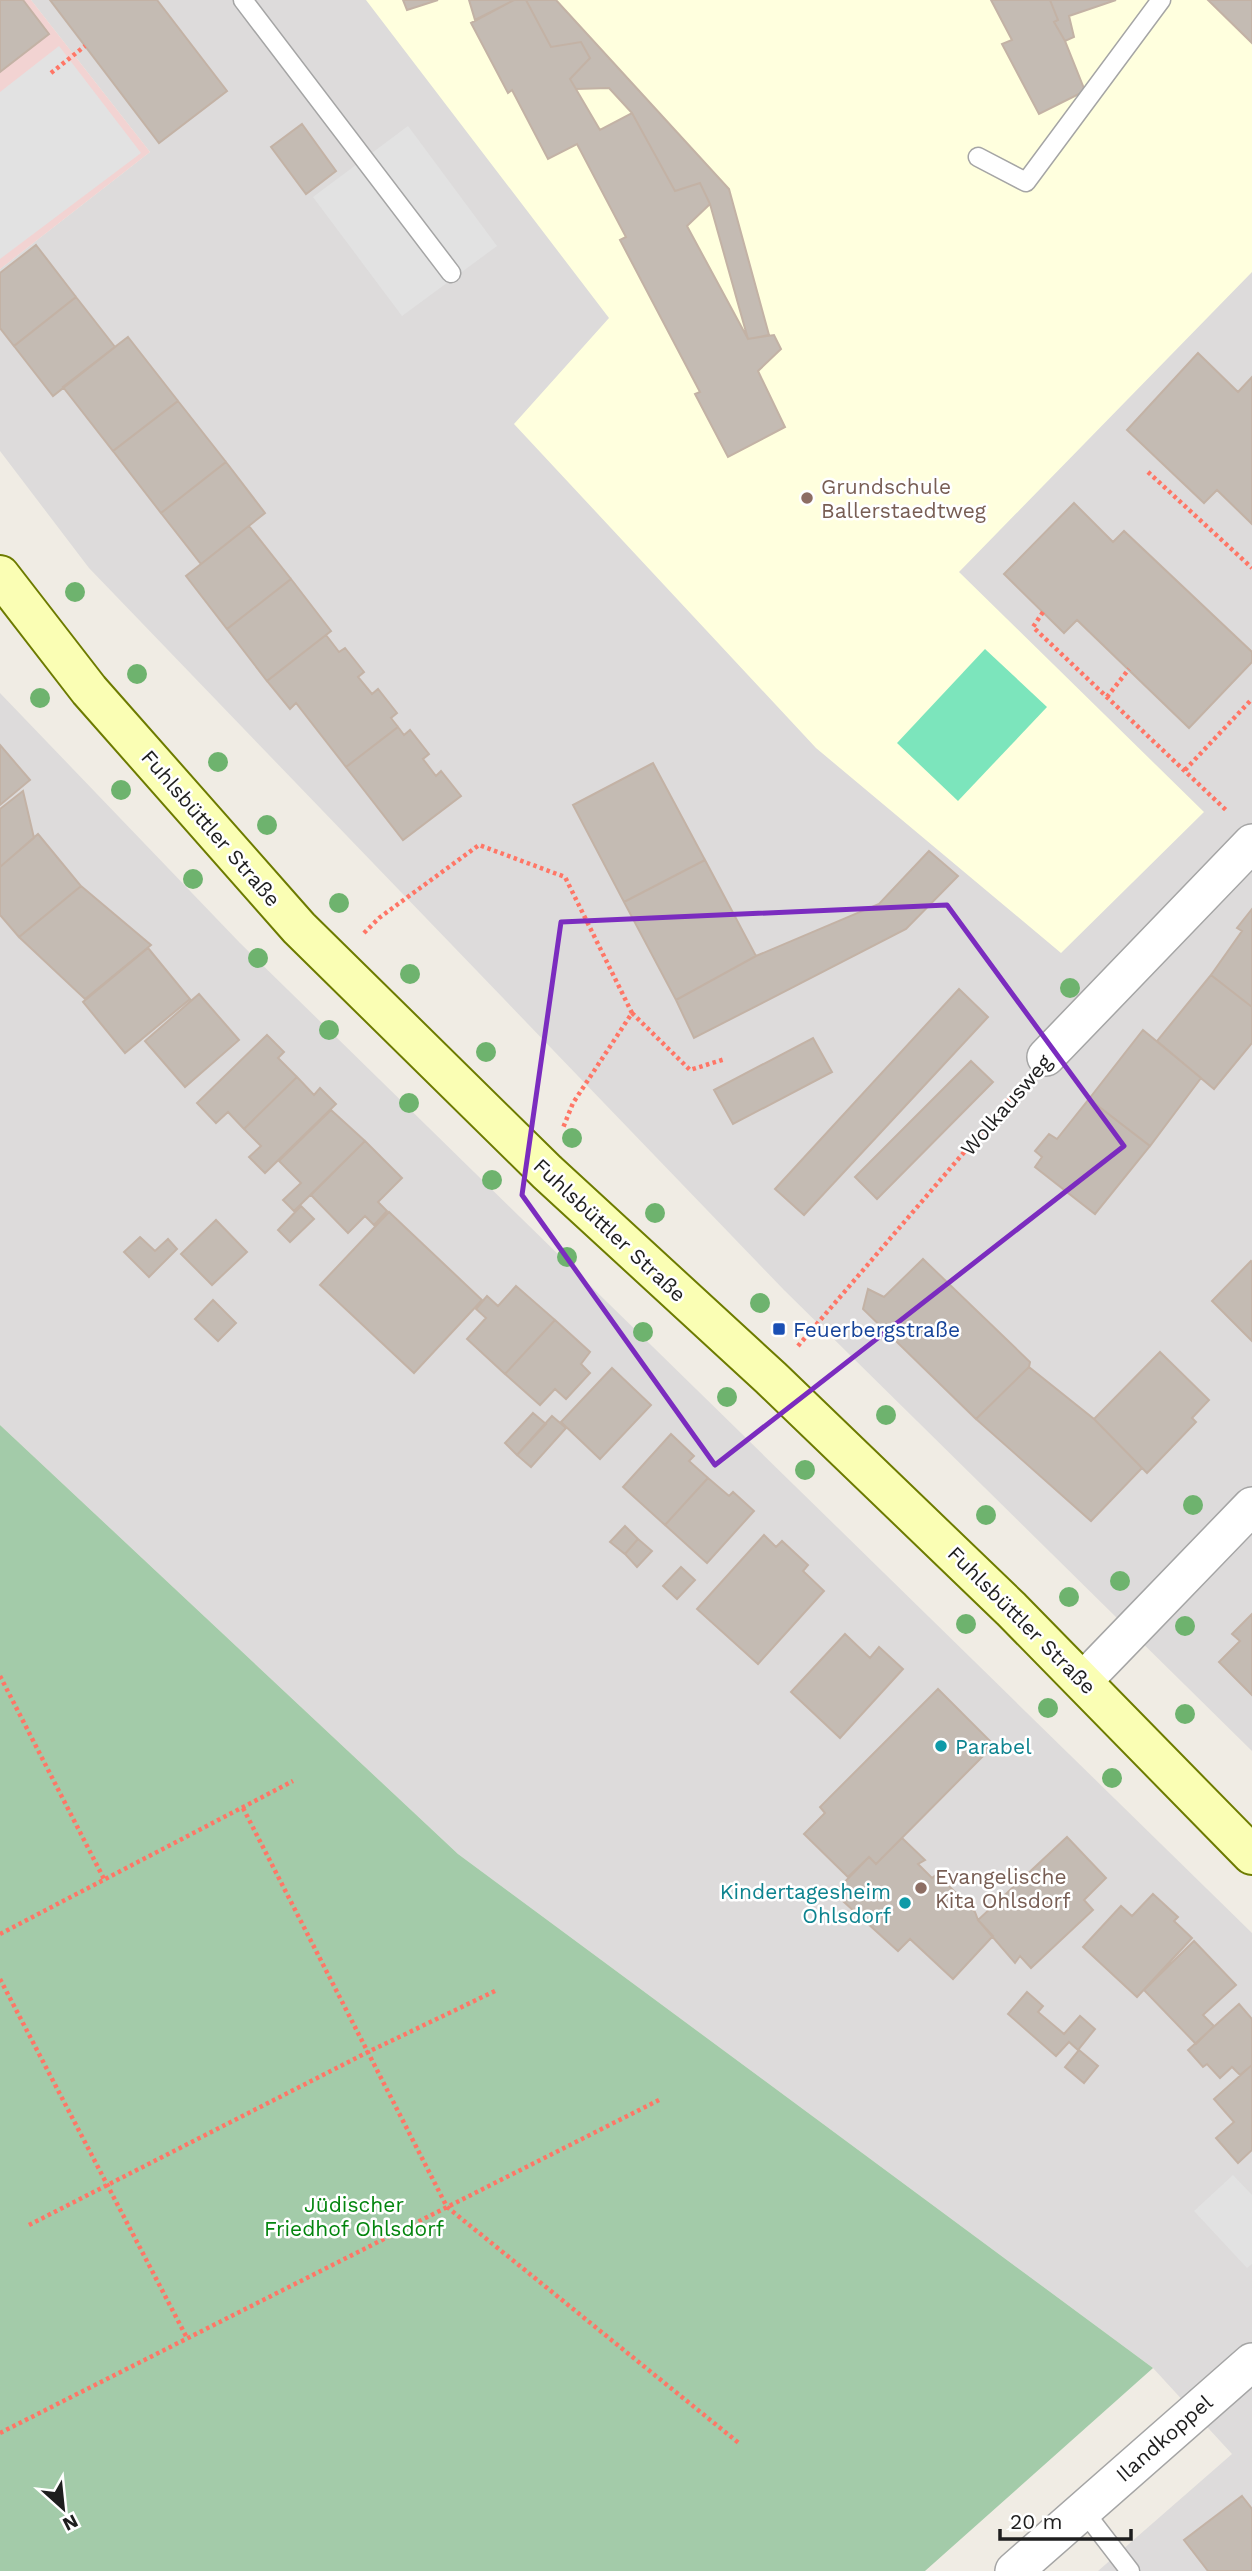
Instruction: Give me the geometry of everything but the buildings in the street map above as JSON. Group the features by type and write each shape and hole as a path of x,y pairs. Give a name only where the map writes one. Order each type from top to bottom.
{"main road":[{"name":"Fuhlsbüttler Straße","path":"0,576 89,690 299,928 335,965 547,1172 771,1378 1084,1680 1252,1855"}],"street":[{"name":"Wolkausweg","path":"1046,1057 1242,829"},
{"path":"1084,1680 1252,1506"},
{"name":"Ilandkoppel","path":"1014,2571 1252,2362"}],"lane":[{"path":"243,0 451,273"},
{"path":"978,157 1026,183 1161,0"},
{"path":"1083,2510 1130,2571"}],"path":[{"path":"51,73 85,46"},
{"path":"1147,472 1252,568"},
{"path":"1043,612 1033,627 1185,770 1242,829"},
{"path":"1107,697 1129,670"},
{"path":"1185,770 1252,699"},
{"path":"335,965 379,918 480,845 565,877 632,1013 690,1070 724,1059"},
{"path":"547,1172 573,1103 632,1013"},
{"name":"Wolkausweg","path":"771,1378 1046,1057"},
{"path":"0,1676 104,1879"},
{"path":"0,1934 293,1781"},
{"path":"243,1808 447,2207 740,2444"},
{"path":"0,1979 187,2338"},
{"path":"29,2225 368,2052 495,1991"},
{"path":"0,2433 659,2101"}],"highlighted area":[{"path":"947,905 1124,1146 715,1465 522,1195 561,922"}],"shaded area":[{"path":"0,0 31,0 150,152 0,269"},
{"path":"31,0 1252,0 1252,1751 784,1290 89,568 0,451 0,269 150,152"},
{"name":"Grundschule Ballerstaedtweg","path":"366,0 1252,0 1252,272 959,572 1204,812 1061,953 816,748 514,424 609,318"},
{"path":"59,46 141,153 0,259 0,92"},
{"path":"408,126 497,246 402,316 313,197"},
{"path":"0,693 240,943 1252,1933 1252,2571 1098,2571 1232,2454 1153,2368 458,1854 0,1425"},
{"path":"1233,2175 1252,2195 1252,2264 1247,2268 1194,2211"}],"green space":[{"path":"985,649 1047,707 958,801 897,743"},
{"name":"Jüdischer Friedhof Ohlsdorf","path":"0,1425 458,1854 1153,2368 925,2571 0,2571"}],"place":[{"name":"Grundschule Ballerstaedtweg","path":"807,498"},
{"name":"Feuerbergstraße","path":"779,1329"},
{"name":"Parabel","path":"941,1746"},
{"name":"Evangelische Kita Ohlsdorf","path":"921,1888"},
{"name":"Kindertagesheim Ohlsdorf","path":"905,1903"}]}
